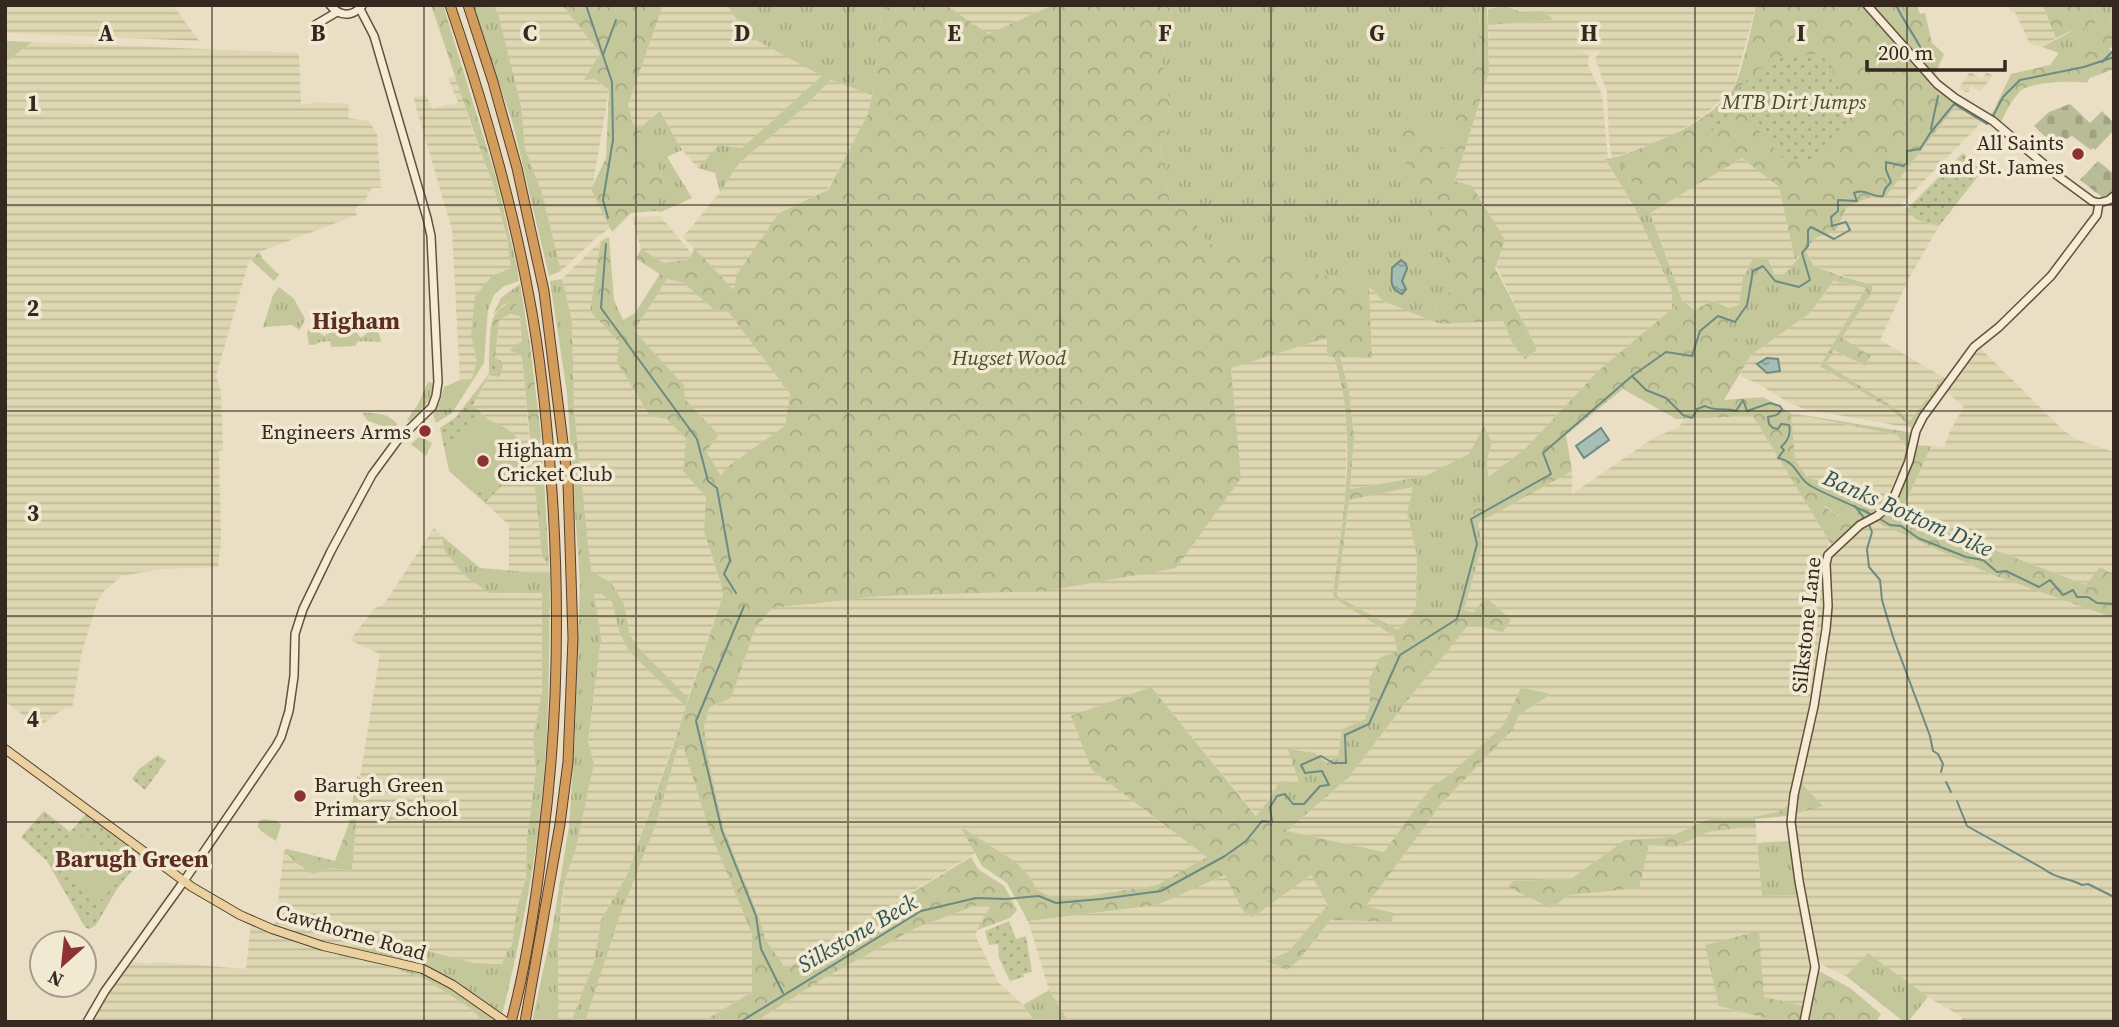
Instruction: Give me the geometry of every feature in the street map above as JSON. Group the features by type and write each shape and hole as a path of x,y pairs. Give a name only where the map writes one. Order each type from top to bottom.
{"highway":[{"path":"450,5 477,85 529,294 543,390 558,589 557,687 551,783 538,884 510,1019"},
{"path":"468,5 494,82 517,168 544,291 568,483 573,638 568,762 561,824 525,1022"}],"main road":[{"name":"Cawthorne Road","path":"5,749 184,881 240,915 294,937 423,969 510,1019"}],"street":[{"path":"337,12 315,25 329,5 337,12 351,14 372,33"},
{"path":"1867,5 1937,84 1955,98 1990,119 2092,201 2099,203 2114,195"},
{"path":"87,1022 105,991 271,755 281,737 289,712 297,623 331,551 372,475 397,440 432,407 436,396 438,382 431,236 427,218 372,33 362,7 351,14"},
{"name":"Silkstone Lane","path":"1804,1022 1815,967 1798,881 1791,822 1826,629 1828,555 1860,525 1891,504 1923,417 1974,347 2000,327 2051,276 2097,215 2099,203"}],"shaded area":[{"path":"5,5 173,5 199,41 9,33 5,32"},
{"path":"494,5 562,5 600,53 585,79 595,79 609,90 592,189 610,228 561,271 542,193 525,149 521,106"},
{"path":"663,5 727,5 747,35 823,76 742,148 719,145 698,168 682,150 660,111 640,128 633,124 628,105"},
{"path":"946,5 1053,5 988,34"},
{"path":"1487,5 1756,5 1734,87 1705,115 1668,138 1612,158 1607,92 1595,58 1601,51 1581,51 1589,55 1588,65 1602,95 1608,159 1605,160 1634,206 1672,291 1672,308 1598,371 1525,449 1488,477 1487,459 1492,443 1483,427 1470,454 1425,476 1350,489 1354,438 1349,391 1340,357 1372,358 1369,287 1383,301 1440,324 1504,321 1514,346 1525,358 1537,350 1455,181 1489,72 1488,25 1552,20 1544,11 1521,12 1504,6 1488,9"},
{"path":"2008,5 2043,5 2056,38 2042,47 2030,44 2015,12 2011,12"},
{"path":"32,42 299,53 301,105 317,102 349,104 348,118 369,121 377,134 381,188 372,188 364,202 355,208 357,215 259,252 249,261 216,376 221,392 223,450 219,451 221,541 218,567 161,569 122,576 104,591 97,602 81,656 72,709 66,707 38,727 5,701 5,60"},
{"path":"1970,72 1982,79 1987,72 1993,76 1980,91 1971,86 1969,92 1966,92 1959,88"},
{"path":"456,76 469,121 493,184 512,268 492,276 471,336 477,361 472,379 460,380 452,230 413,97 426,96 433,109 448,104 450,106 458,102 448,78"},
{"path":"831,80 872,95 868,115 827,190 779,213 734,291 683,237 720,192 740,162 787,123"},
{"path":"1957,104 1984,120 1901,204 1917,220 1939,226 1909,278 1880,340 1943,377 1910,421 1898,410 1826,364 1834,350 1864,366 1871,357 1842,339 1872,293 1872,285 1814,266 1805,250 1817,237 1836,231 1846,208 1867,198 1886,196"},
{"path":"1742,158 1779,187 1795,260 1791,271 1779,278 1774,274 1743,278 1739,305 1729,308 1713,301 1694,310 1682,300 1650,213"},
{"path":"660,216 692,254 690,259 663,263 641,249 632,217"},
{"path":"601,241 590,311 620,342 667,419 686,439 683,471 706,497 704,531 723,593 688,698 638,647 630,635 624,604 611,583 591,572 574,410 572,321 562,279"},
{"path":"667,279 684,283 716,312 727,310 790,394 785,427 727,467 721,477 705,450 719,435 685,399 634,331"},
{"path":"1834,281 1866,288 1820,366 1893,411 1911,428 1804,409 1739,376 1751,355 1810,313"},
{"path":"510,314 520,315 522,341 509,350 522,357 530,445 520,442 513,433 487,419 473,405 490,374 504,363 495,359 499,320"},
{"path":"1327,338 1342,379 1347,427 1345,501 1333,593 1335,599 1394,636 1397,651 1369,680 1370,705 1365,719 1342,729 1338,755 1299,782 1280,781 1257,816 1151,687 1092,770 1207,857 1158,885 1076,898 1050,896 1037,890 1030,877 963,828 975,853 786,969 765,939 724,829 709,764 704,727 709,708 731,698 755,629 772,608 882,596 1241,478 1231,368"},
{"path":"1979,347 2063,430 2078,440 2114,452 2114,575 2086,585 1903,515 1931,446 1944,447 1964,407 1946,391"},
{"path":"1791,413 1897,435 1906,446 1903,462 1885,501 1807,477 1794,460"},
{"path":"1753,416 1830,541 1822,564 1823,609 1810,705 1787,806 1778,812 1748,818 1714,817 1671,836 1625,840 1571,879 1513,881 1551,908 1569,895 1638,888 1649,845 1676,847 1707,832 1755,826 1762,896 1797,895 1810,967 1804,1006 1763,997 1719,1006 1780,1022 1069,1022 1049,990 1028,921 1157,905 1226,875 1243,911 1253,917 1311,875 1328,905 1288,952 1267,960 1286,970 1300,959 1330,920 1391,922 1365,907 1442,803 1513,729 1519,715 1550,695 1521,689 1504,724 1450,776 1432,786 1385,852 1287,831 1349,777 1487,598 1474,612 1464,610 1482,546 1478,523 1572,471 1572,494 1655,437 1678,428 1685,419"},
{"path":"532,454 542,557 549,564 550,574 509,571 509,525 485,503"},
{"path":"1413,487 1407,513 1417,555 1416,609 1398,630 1337,596 1349,500"},
{"path":"1874,521 1993,575 2114,617 2114,1022 1961,1022 1962,1017 1928,997 1868,953 1846,976 1819,961 1813,945 1794,814 1822,806 1799,781 1822,684 1828,633 1830,556 1861,528"},
{"path":"434,528 442,536 444,549 490,593 542,592 542,691 533,739 536,771 527,838 526,878 517,908 512,945 502,964 474,963 416,948 383,950 343,945 342,948 284,931 275,924 284,851 313,874 331,868 352,871 360,777 380,654 350,640 374,609 384,604"},
{"path":"593,594 602,594 612,601 620,634 629,651 686,707 627,875 601,920 594,962 571,1022 557,1022 559,924 568,866 575,853 594,763 588,741 601,637"},
{"path":"678,746 683,746 710,832 752,934 752,992 702,1022 584,1022 619,918 657,821"},
{"path":"977,905 991,907 975,935 998,982 1023,1005 1035,1022 755,1022 826,977 916,928"},
{"path":"251,924 297,943 394,968 425,979 470,1008 484,1022 90,1022 130,963 159,962 246,969"}],"green space":[{"path":"431,5 443,5 497,181 493,184 469,117"},
{"path":"472,5 494,5 498,14 521,106 525,149 542,193 561,271 549,276 513,124"},
{"path":"562,5 663,5 628,105 633,124 640,128 664,182 656,211 631,213 612,232 591,189 606,158 609,90 595,79 584,80 600,53"},
{"path":"727,5 890,5 881,16 872,95 831,80 787,123 740,162 720,192 715,173 698,168 719,145 742,148 822,76 747,35"},
{"name":"Hugset Wood","path":"890,5 946,5 988,34 1053,5 1166,5 1171,9 1162,62 1170,105 1160,150 1170,202 1189,212 1207,242 1224,250 1275,246 1278,264 1369,287 1372,358 1340,357 1349,391 1354,438 1350,489 1415,478 1413,487 1349,500 1337,596 1398,630 1416,609 1474,612 1486,597 1511,620 1503,632 1469,624 1408,700 1396,693 1370,705 1369,680 1380,658 1397,651 1394,636 1335,599 1333,593 1347,474 1347,445 1342,386 1334,357 1327,356 1327,338 1231,368 1241,478 1176,568 1046,591 882,596 772,608 755,629 731,698 709,708 704,727 709,764 724,829 765,939 786,969 971,857 978,869 1004,886 1017,910 1010,918 977,930 990,907 977,905 916,928 826,977 755,1022 702,1022 752,992 752,934 710,832 683,746 673,746 723,594 704,531 706,497 683,471 686,439 667,419 650,416 617,362 619,342 590,311 601,241 609,237 614,300 623,320 635,313 660,274 636,259 641,249 664,263 690,259 694,248 734,290 736,276 779,213 828,190 868,114 881,16","holes":["667,279 684,283 716,312 727,310 790,394 785,426 727,467 721,476 706,451 719,435 685,399 684,385 634,331"]},
{"path":"1166,5 1480,5 1478,60 1443,152 1393,144 1418,182 1448,264 1454,287 1435,307 1440,324 1383,301 1369,287 1277,264 1242,247 1224,250 1207,242 1189,212 1170,202 1160,150 1170,105 1162,62 1171,9"},
{"path":"1480,5 1487,5 1489,72 1455,181 1472,186 1505,240 1495,268 1528,331 1514,346 1503,321 1440,324 1435,307 1454,287 1441,277 1448,264 1418,182 1393,144 1414,114 1443,151 1478,60"},
{"path":"1756,5 1917,5 1920,14 1925,13 1932,43 1944,54 1933,85 1957,104 1886,196 1867,198 1846,208 1836,231 1817,237 1795,260 1779,187 1742,158 1650,213 1617,157 1680,131 1722,102 1733,89 1740,73"},
{"path":"2043,5 2093,5 2096,16 2094,30 2078,28 2056,38"},
{"path":"2093,5 2113,5 2110,27 2094,32 2072,52 2050,65 2059,53 2042,47 2096,16"},
{"path":"2113,5 2114,46 2109,49 2114,54 2114,69 2090,78 2087,83 2052,82 2025,88 2014,99 1999,126 1987,117 1993,112 2011,74 2050,65 2072,52 2094,32 2110,27"},
{"path":"1504,6 1521,12 1544,11 1553,20 1488,25 1488,9"},
{"path":"5,41 32,42 5,60"},
{"name":"MTB Dirt Jumps","path":"1827,53 1849,119 1815,159 1785,161 1743,112 1714,133 1705,119 1772,57"},
{"path":"2070,104 2090,123 2102,111 2114,123 2114,130 2095,150 2072,136 2060,141 2052,140 2034,126 2049,112"},
{"path":"660,111 682,150 667,157 692,198 661,212 656,211 664,182 640,128"},
{"path":"1963,153 1982,171 1939,226 1917,220 1906,210"},
{"path":"1617,157 1650,213 1682,300 1672,308 1672,291 1634,206 1605,159"},
{"path":"2098,161 2114,174 2114,192 2102,197 2080,180"},
{"path":"497,181 519,281 504,286 494,295 488,310 484,363 452,413 436,423 433,414 444,387 460,380 472,379 477,361 471,336 475,296 492,276 511,268 507,238 493,184"},
{"path":"1805,250 1814,266 1838,275 1810,313 1751,355 1728,329 1729,308 1739,305 1743,278 1753,259 1767,257 1774,274 1779,278"},
{"path":"259,252 279,275 274,281 251,260"},
{"path":"1838,275 1872,285 1872,293 1842,338 1871,356 1865,366 1834,350 1826,364 1898,410 1910,421 1943,377 1948,380 1911,428 1893,411 1820,366 1866,288 1834,281"},
{"path":"562,279 572,321 574,410 591,571 611,583 624,604 630,635 638,647 688,698 686,707 629,651 620,634 612,602 602,594 594,594 601,637 588,741 594,763 575,853 564,889 559,933 558,1017 557,1022 532,1022 553,925 569,826 575,739 580,585 567,393 550,281"},
{"path":"520,284 530,345 522,341 520,316 516,315 516,299 503,305 493,315 501,298"},
{"path":"279,287 294,299 305,319 300,330 292,325 263,327 273,295"},
{"path":"516,299 516,315 510,314 499,320 495,359 489,354 492,320 500,309"},
{"path":"1682,300 1694,310 1713,301 1729,308 1728,329 1751,355 1724,400 1763,397 1791,413 1795,460 1807,477 1838,487 1824,506 1838,516 1851,500 1867,509 1869,496 1885,501 1874,514 1831,544 1753,416 1676,419 1623,389 1566,435 1572,471 1478,523 1469,510 1506,496 1488,477 1525,449 1598,371"},
{"path":"349,323 361,338 377,325 381,342 358,341 355,346 331,347 330,341 309,345 307,333 310,326 324,336"},
{"path":"1528,331 1537,350 1525,359 1514,346"},
{"path":"522,341 530,345 542,446 549,564 542,557 522,357 509,350"},
{"name":"Higham Cricket Club","path":"489,354 504,363 499,377 489,375 473,405 487,419 513,433 520,442 530,445 532,454 485,503 449,471 440,428 456,417 489,374"},
{"path":"428,382 433,383 430,399 411,422 407,420"},
{"path":"362,413 388,417 400,428 397,435 379,428 380,425 368,421"},
{"path":"1791,413 1913,433 1908,462 1900,480 1897,475 1906,446 1897,435"},
{"name":"Higham Cricket Club","path":"476,419 494,422 509,431 515,437 520,452 517,464 506,479 494,490 485,493 467,486 453,472 447,456 457,434"},
{"path":"1484,426 1492,443 1487,459 1488,477 1506,496 1469,510 1478,523 1482,546 1464,610 1416,609 1417,555 1407,513 1415,478 1425,476 1469,454"},
{"path":"420,436 432,443 426,456 411,444"},
{"path":"1916,445 1931,446 1902,511 1903,515 2086,585 2100,567 2114,575 2114,618 1993,575 1874,521 1894,505 1913,461"},
{"path":"1838,487 1869,496 1867,510 1839,516 1824,505"},
{"path":"442,536 480,568 550,574 545,767 526,905 502,1015 431,968 385,955 342,948 342,945 383,950 416,948 474,963 502,964 512,945 517,908 526,878 527,838 536,771 533,739 542,691 542,593 490,593 470,580 457,567 444,549"},
{"path":"1151,687 1256,816 1267,802 1277,814 1265,845 1287,831 1384,852 1432,786 1451,774 1504,724 1521,688 1551,694 1519,715 1513,729 1442,803 1366,906 1393,913 1392,922 1330,920 1300,959 1287,970 1266,961 1288,952 1328,905 1311,875 1253,917 1243,911 1225,875 1157,905 1028,921 1007,883 982,866 961,827 1017,863 1030,877 1037,890 1050,896 1076,898 1157,885 1207,857 1092,770 1071,716"},
{"path":"1396,693 1408,700 1349,777 1287,831 1264,846 1276,814 1267,802 1280,781 1299,782 1288,749 1315,753 1327,763 1338,755 1342,729 1365,719 1370,705"},
{"path":"673,746 678,746 657,821 619,918 585,1021 571,1022 594,962 601,920 627,875"},
{"path":"158,755 166,761 145,790 132,779 139,769"},
{"path":"357,776 360,777 352,871 331,868 313,874 284,851 287,849 335,861 349,823"},
{"path":"1799,781 1823,806 1794,814"},
{"path":"1787,806 1787,816 1755,819 1757,843 1755,826 1707,832 1676,847 1649,845 1639,888 1569,895 1551,908 1508,887 1513,881 1571,879 1625,840 1671,836 1714,817 1748,818 1778,812"},
{"path":"44,811 70,832 86,814 144,856 117,889 96,925 89,929 85,927 47,861 21,837"},
{"path":"260,820 277,821 281,825 276,841 258,826"},
{"path":"78,833 123,877 98,903 52,859"},
{"path":"1789,841 1797,895 1762,896 1757,843"},
{"path":"1009,921 1016,939 1026,936 1032,972 1010,981 999,958 998,944 989,945 985,931"},
{"path":"1759,931 1764,997 1804,1006 1799,1022 1780,1022 1719,1006 1705,945"},
{"path":"341,953 397,965 430,976 457,991 498,1022 484,1022 470,1008 425,979 394,968 338,955"},
{"path":"1868,953 1928,997 1908,1022 1904,1022 1846,976"},
{"path":"1819,971 1850,988 1881,1014 1876,1022 1808,1022"},
{"path":"1049,990 1069,1022 1035,1022 1023,1005"}],"water":[{"path":"1401,260 1407,269 1402,281 1406,289 1402,294 1395,289 1391,280 1392,268"},
{"path":"1767,358 1778,359 1780,371 1767,373 1757,364"},
{"path":"1601,428 1609,440 1584,458 1576,446"}],"waterway":[{"path":"586,5 612,82 613,140 603,200 608,218"},
{"path":"1896,5 1927,61"},
{"path":"603,55 616,20"},
{"name":"Silkstone Beck","path":"2102,62 2114,50"},
{"name":"Silkstone Beck","path":"1993,116 2003,97 2020,80 2084,67 2114,57"},
{"path":"1931,129 1938,96"},
{"name":"Silkstone Beck","path":"740,1022 921,911 976,898 1039,896 1056,903 1161,891 1225,856 1246,841 1262,821 1272,822 1270,807 1277,796 1285,794 1293,804 1304,804 1320,786 1329,785 1322,771 1305,773 1301,765 1321,756 1333,763 1346,763 1345,735 1369,724 1400,655 1457,619 1477,544 1471,519 1551,474 1543,453 1632,376 1666,352 1692,356 1700,331 1718,316 1735,322 1747,305 1753,271 1763,266 1775,281 1799,287 1810,280 1802,253 1808,246 1808,230 1811,227 1834,239 1850,230 1846,222 1832,226 1831,217 1838,211 1838,200 1857,201 1854,193 1858,192 1883,196 1891,182 1886,162 1903,166 1907,163 1907,151 1920,149 1954,104 1987,124 1990,121"},
{"path":"606,244 601,308 697,439 708,481 717,488 730,561 724,574 736,593"},
{"name":"Banks Bottom Dike","path":"1632,376 1646,390 1666,398 1683,415 1692,418 1697,409 1705,406 1736,411 1743,400 1747,411 1770,403 1780,406 1782,409 1779,413 1768,417 1773,428 1778,429 1781,424 1789,425 1788,437 1781,447 1784,450 1778,458 1790,463 1806,483 1872,515"},
{"name":"Banks Bottom Dike","path":"1855,506 1864,518"},
{"name":"Banks Bottom Dike","path":"1880,519 1890,525 1901,526 1918,538 1966,557 1983,560 1997,572 2006,571 2039,587 2050,580 2063,595 2073,590 2077,597 2088,597 2097,603 2114,604"},
{"path":"1868,522 1872,532 1867,549 1869,567 1880,580 1882,600 1893,637 1930,736 1933,751 1938,754 1943,764 1941,772"},
{"path":"744,606 696,721 722,831 756,916 761,949 783,993"},
{"path":"1946,782 1951,792"},
{"path":"1957,801 1967,826 2053,875 2082,885 2088,884 2114,897"}],"place":[{"name":"All Saints and St. James","path":"2078,154"},
{"name":"Engineers Arms","path":"425,431"},
{"name":"Higham Cricket Club","path":"483,461"},
{"name":"Barugh Green Primary School","path":"300,796"}],"district":[{"name":"Higham","path":"356,320"},
{"name":"Barugh Green","path":"132,858"}]}
